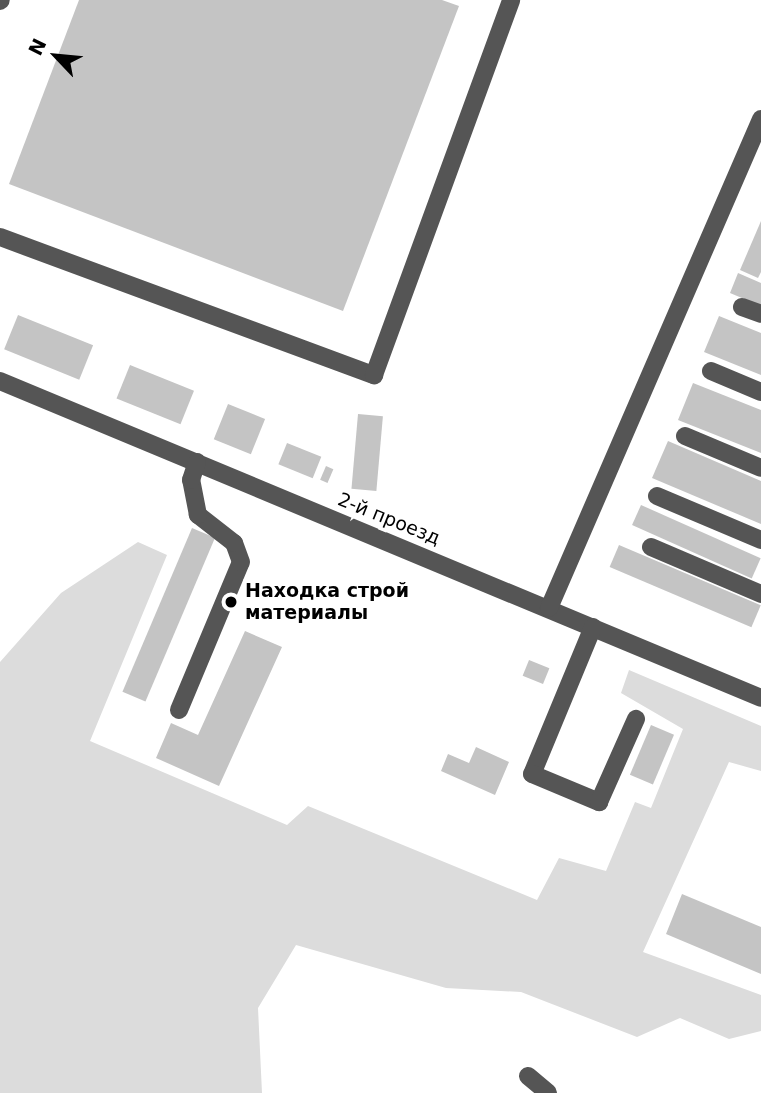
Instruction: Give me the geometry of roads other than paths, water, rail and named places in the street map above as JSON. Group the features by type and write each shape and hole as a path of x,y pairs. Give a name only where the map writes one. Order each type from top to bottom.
{"street":[{"path":"0,237 374,375 511,0"},
{"path":"549,608 761,119"},
{"path":"743,307 761,314"},
{"path":"711,371 761,393"},
{"name":"2-й проезд","path":"0,381 761,698"},
{"path":"685,436 761,468"},
{"path":"179,709 241,562 234,543 198,515 191,480 197,463"},
{"path":"657,496 761,540"},
{"path":"651,547 761,594"},
{"path":"593,627 532,774 599,802 636,719"},
{"path":"528,1076 548,1093"}],"place":[{"name":"Находка строй материалы","path":"231,602"}]}
